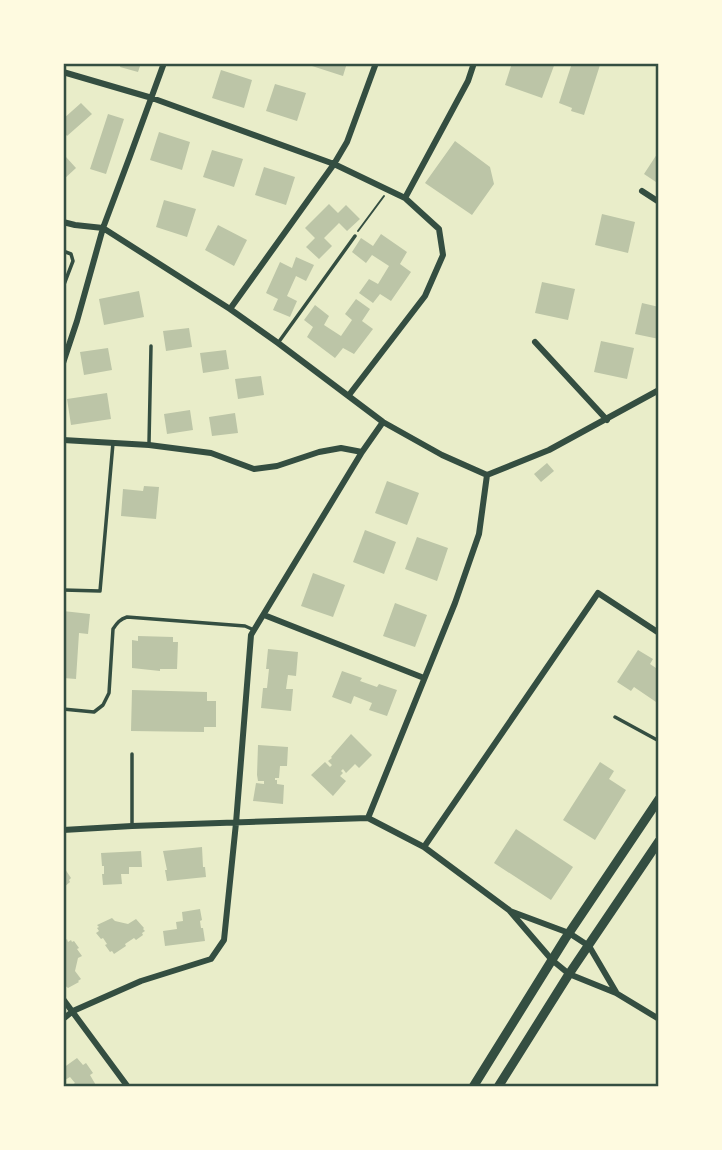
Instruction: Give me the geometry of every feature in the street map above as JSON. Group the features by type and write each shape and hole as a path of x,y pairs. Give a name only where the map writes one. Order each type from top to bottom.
{"main road":[{"path":"473,1087 569,933 659,799"},
{"path":"498,1087 569,974 659,841"}],"street":[{"path":"63,363 103,228 164,63"},
{"path":"230,309 334,164 347,142 376,63"},
{"path":"405,198 468,81 474,63"},
{"path":"63,72 152,98 334,164 405,198 439,229 443,255 425,296 349,396"},
{"path":"642,191 659,202"},
{"path":"63,222 103,228 230,309 383,422 442,456 487,474 549,450 659,390"},
{"path":"535,342 607,420"},
{"path":"63,1019 73,1011 141,981 211,959 224,940 251,635 383,422"},
{"path":"63,440 211,453 254,469 277,466 319,452 341,448 362,452"},
{"path":"368,818 455,603 479,534 487,474"},
{"path":"424,847 597,593 659,633"},
{"path":"264,615 424,678"},
{"path":"63,830 368,818 424,847 509,910 552,960 569,974 617,993 659,1019"},
{"path":"509,910 569,933 589,946 617,993"},
{"path":"63,999 128,1087"}],"lane":[{"path":"278,343 355,236"},
{"path":"63,251 71,254 73,261 63,287"},
{"path":"149,446 151,346"},
{"path":"63,590 100,591 113,443"},
{"path":"63,709 94,712 103,705 109,693 113,629 124,618 245,626 254,631"},
{"path":"615,718 659,741"},
{"path":"132,754 132,826"}],"path":[{"path":"355,236 388,190"}],"building":[{"path":"121,63 141,63 138,72 120,67"},
{"path":"313,63 347,63 343,76 312,66"},
{"path":"512,63 555,63 542,98 505,85"},
{"path":"572,63 600,65 584,115 559,103"},
{"path":"221,70 252,80 244,108 212,98"},
{"path":"275,84 306,93 297,121 266,111"},
{"path":"81,103 92,114 67,136 63,131 63,119"},
{"path":"108,114 124,119 106,174 90,169"},
{"path":"159,132 190,142 182,170 150,160"},
{"path":"455,141 490,167 494,184 472,215 425,183"},
{"path":"212,150 243,159 234,187 203,177"},
{"path":"659,151 659,184 644,174"},
{"path":"66,157 76,168 63,180 63,159"},
{"path":"264,167 295,177 286,205 255,195"},
{"path":"164,200 196,209 187,237 156,227"},
{"path":"329,204 338,213 346,205 360,219 347,231 339,223 324,238 332,246 319,259 306,247 315,238 305,228"},
{"path":"602,214 635,222 628,253 595,245"},
{"path":"218,225 247,240 234,266 205,250"},
{"path":"381,234 407,252 400,264 411,272 391,301 380,294 373,303 359,293 369,279 378,284 389,266 372,255 366,263 352,252 361,238 373,246"},
{"path":"296,257 314,265 306,281 296,276 287,296 297,301 290,317 273,310 278,299 266,293 280,262 292,268"},
{"path":"542,282 575,289 568,320 535,313"},
{"path":"139,291 144,317 104,325 99,299"},
{"path":"356,299 370,309 362,321 373,329 354,354 343,348 335,358 307,337 313,327 304,320 315,305 329,316 324,325 341,336 352,320 345,314"},
{"path":"642,303 659,307 659,339 635,334"},
{"path":"189,328 192,347 166,351 163,331"},
{"path":"601,341 634,348 627,379 594,372"},
{"path":"108,348 112,370 84,375 80,352"},
{"path":"226,350 229,369 203,373 200,353"},
{"path":"261,376 264,395 238,399 235,379"},
{"path":"107,393 111,419 71,425 67,399"},
{"path":"190,410 193,430 167,434 164,414"},
{"path":"235,413 238,433 212,436 209,417"},
{"path":"547,463 554,471 541,482 534,474"},
{"path":"387,481 419,493 407,525 375,513"},
{"path":"144,486 159,487 156,519 121,516 123,489 143,491"},
{"path":"365,530 396,542 384,574 353,562"},
{"path":"417,537 448,548 437,581 405,569"},
{"path":"313,573 345,585 333,617 301,606"},
{"path":"395,603 427,615 415,647 383,636"},
{"path":"63,611 90,614 88,634 79,633 76,679 63,678"},
{"path":"138,636 173,637 173,642 178,642 177,669 160,671 132,668 132,640 138,641"},
{"path":"268,649 298,652 296,676 288,675 286,689 293,689 291,711 261,708 263,688 267,688"},
{"path":"638,650 653,659 650,664 659,670 659,704 634,687 631,691 617,682"},
{"path":"342,671 377,687 379,684 397,690 387,716 369,710 372,703 354,696 351,704 332,697"},
{"path":"132,690 207,692 207,701 216,701 216,727 204,727 204,732 131,731"},
{"path":"351,734 372,755 359,768 355,764 346,773 343,769 341,771 343,773 340,776 346,781 333,796 311,775 325,762 330,767 332,765 328,761"},
{"path":"258,745 288,747 287,766 280,766 279,778 275,778 277,784 284,785 283,804 253,801 256,783 264,784 264,781 258,781 257,775"},
{"path":"600,762 614,771 609,779 626,790 595,840 563,820"},
{"path":"516,829 573,867 551,900 494,863"},
{"path":"202,847 206,877 167,881 163,851"},
{"path":"141,851 142,867 129,867 129,874 121,874 122,884 103,885 104,866 101,853"},
{"path":"65,869 71,878 63,888 63,870"},
{"path":"200,909 205,941 165,946 163,931 177,929 176,922 183,921 182,912"},
{"path":"112,918 128,924 136,919 145,931 114,954 96,933 99,931 97,925"},
{"path":"67,939 68,942 74,941 82,956 78,958 75,971 81,979 68,988 63,984 63,942"},
{"path":"77,1058 83,1065 86,1063 93,1073 90,1075 97,1087 69,1087 75,1083 70,1077 65,1080 63,1068"}]}
